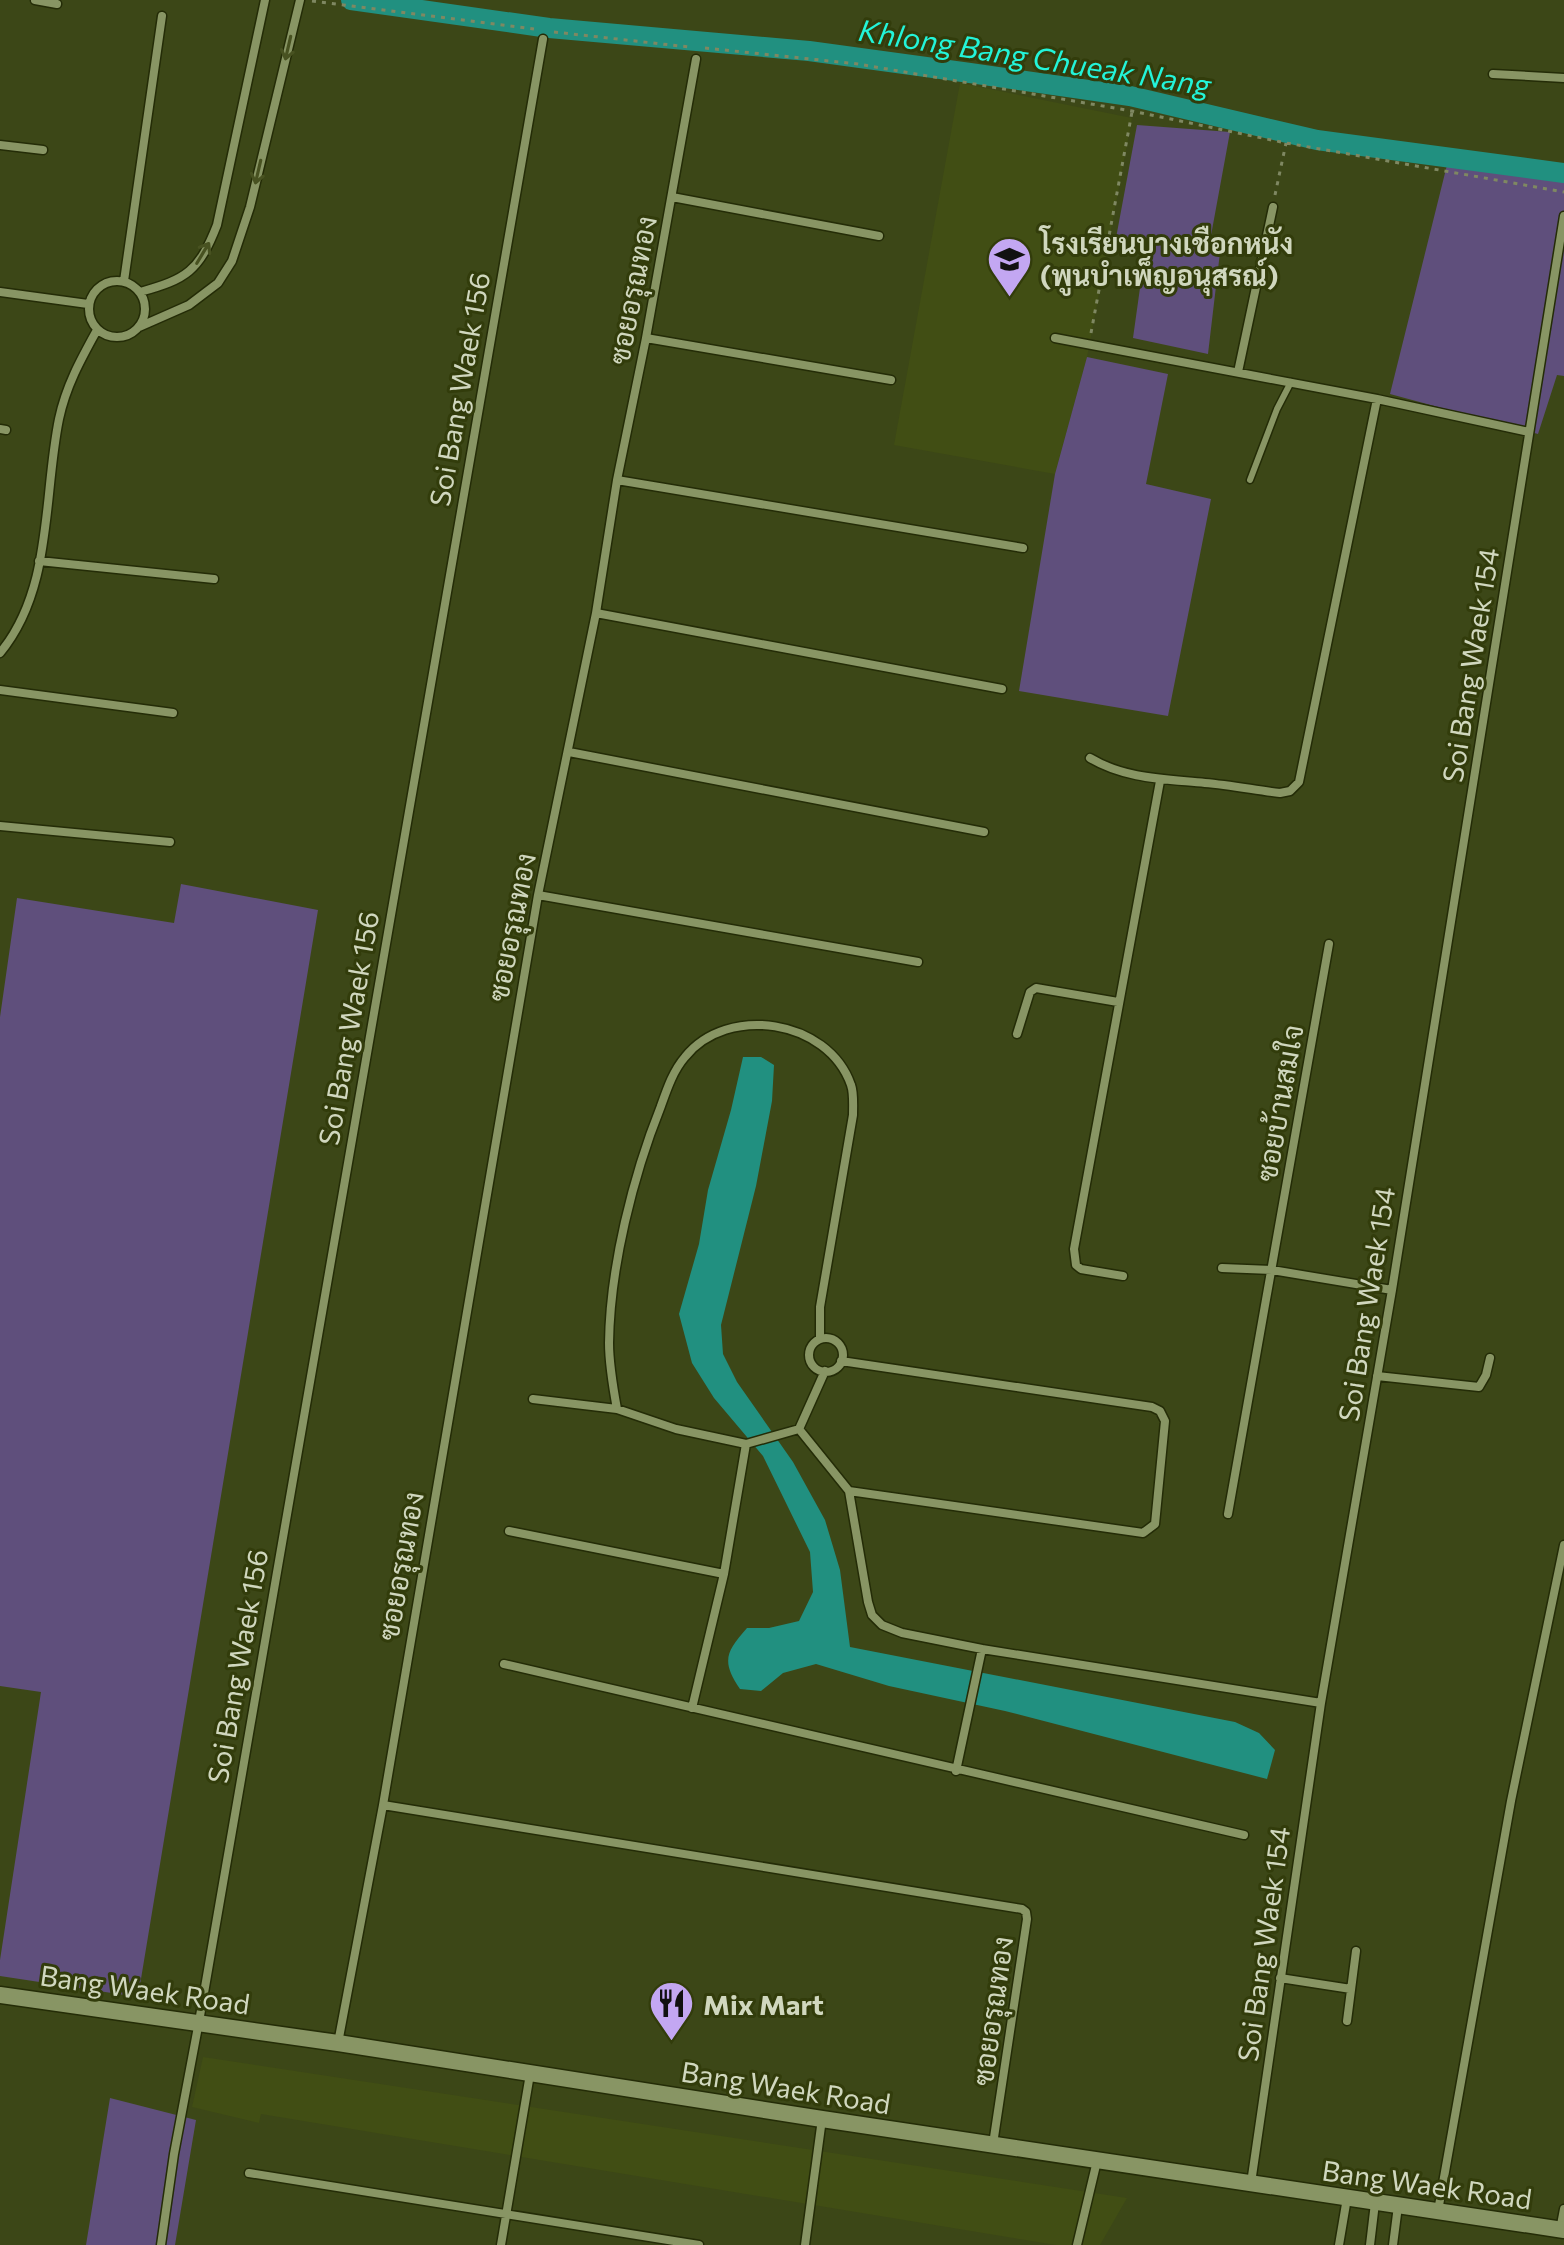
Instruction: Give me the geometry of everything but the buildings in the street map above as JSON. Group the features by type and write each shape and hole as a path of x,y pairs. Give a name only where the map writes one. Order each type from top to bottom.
{"main road":[{"name":"Bang Waek Road","path":"0,1995 338,2043 1562,2230"}],"street":[{"path":"35,0 57,4"},
{"path":"140,292 163,286 190,272 206,253 217,225 265,0"},
{"path":"139,327 145,309 140,292 124,281 106,283 97,288 88,304 91,322 97,330 105,335 123,337 189,305 218,283 232,261 250,207 300,0"},
{"path":"124,281 162,16"},
{"name":"Soi Bang Waek 156","path":"161,2245 174,2154 543,39"},
{"name":"ซอยอรุณทอง","path":"338,2043 383,1805 538,895 596,613 617,480 696,59"},
{"path":"1493,74 1564,78"},
{"path":"0,145 43,150"},
{"path":"672,197 879,236"},
{"path":"1238,372 1273,207"},
{"name":"Soi Bang Waek 154","path":"1251,2184 1321,1703 1392,1290 1564,216"},
{"path":"0,292 88,304"},
{"path":"0,653 17,632 35,590 59,421 69,382 97,330"},
{"path":"646,338 891,380"},
{"path":"1055,338 1377,399 1529,432"},
{"path":"1090,758 1106,768 1160,781 1207,783 1280,793 1290,791 1299,782 1377,399"},
{"path":"617,480 1023,548"},
{"path":"39,561 214,579"},
{"path":"596,613 1002,689"},
{"path":"0,690 173,713"},
{"path":"569,752 984,832"},
{"path":"1123,1276 1081,1269 1076,1265 1074,1249 1160,781"},
{"path":"0,826 170,842"},
{"path":"538,895 918,962"},
{"name":"ซอยบ้านสมใจ","path":"1228,1514 1329,944"},
{"path":"1017,1034 1030,992 1036,988 1118,1002"},
{"path":"617,1409 610,1372 613,1297 625,1222 647,1141 682,1060 693,1047 725,1028 748,1025 794,1031 828,1050 839,1062 852,1086 853,1115 820,1307 820,1339"},
{"path":"1222,1268 1272,1270 1392,1290"},
{"path":"830,1338 839,1344 843,1354 835,1369 825,1371 815,1367 809,1359 810,1348 820,1339 830,1338"},
{"path":"1377,1376 1479,1387 1490,1358"},
{"path":"841,1361 1152,1407 1160,1411 1165,1421 1155,1524 1143,1533 849,1491"},
{"path":"799,1429 825,1371"},
{"path":"533,1399 617,1409 676,1429 748,1443 799,1429"},
{"path":"799,1429 849,1491 872,1615 882,1625 902,1633 982,1649 1321,1703"},
{"path":"692,1708 724,1574 748,1443"},
{"path":"509,1531 724,1574"},
{"path":"1438,2212 1511,1801 1564,1545"},
{"path":"956,1771 982,1649"},
{"path":"504,1664 956,1771 1244,1835"},
{"name":"ซอยอรุณทอง","path":"383,1805 1022,1909 1027,1919 993,2144"},
{"path":"1347,2021 1356,1951"},
{"path":"1280,1978 1351,1989"},
{"path":"501,2245 530,2074"},
{"path":"805,2245 822,2119"},
{"path":"1077,2245 1097,2161"},
{"path":"249,2173 699,2245"},
{"path":"1339,2245 1347,2198"},
{"path":"1370,2245 1375,2203"},
{"path":"1393,2245 1398,2206"},
{"path":"1562,2230 1564,2209"}],"lane":[{"path":"1250,480 1277,409 1291,382"}],"path":[{"path":"300,0 548,31 858,64 1132,111 1286,143 1564,192"},
{"path":"1089,344 1132,111"},
{"path":"1273,207 1286,143"}],"shaded area":[{"name":"โรงเรียนบางเชือกหนัง (พูนบำเพ็ญอนุสรณ์)","path":"960,83 1132,118 1087,357 1055,474 894,445"},
{"path":"1137,125 1230,132 1210,241 1221,244 1208,354 1133,338 1146,245 1116,238"},
{"path":"1448,161 1564,170 1564,376 1557,375 1538,434 1390,394"},
{"path":"1087,357 1168,374 1146,484 1211,499 1168,716 1019,691 1055,474"},
{"path":"181,884 318,910 138,1997 0,1976 41,1692 0,1686 0,1017 17,898 174,923"},
{"path":"203,2057 1127,2198 1100,2245 1056,2245 261,2114 259,2123 192,2107"},
{"path":"110,2098 196,2120 175,2245 86,2245"}],"water":[{"path":"743,1057 761,1057 774,1065 772,1101 756,1186 721,1325 723,1354 737,1382 793,1462 825,1520 840,1570 850,1647 1235,1722 1259,1733 1275,1750 1267,1779 1005,1711 889,1686 816,1664 783,1673 761,1691 740,1689 730,1671 728,1657 740,1636 747,1628 769,1628 799,1621 813,1592 810,1552 763,1456 714,1398 692,1363 679,1314 699,1244 708,1190"}],"waterway":[{"name":"Khlong Bang Chueak Nang","path":"351,0 549,28 809,51 970,73 1130,96 1317,140 1564,173"}],"place":[{"name":"โรงเรียนบางเชือกหนัง (พูนบำเพ็ญอนุสรณ์)","path":"1009,298"},
{"name":"Mix Mart","path":"672,2043"}]}
